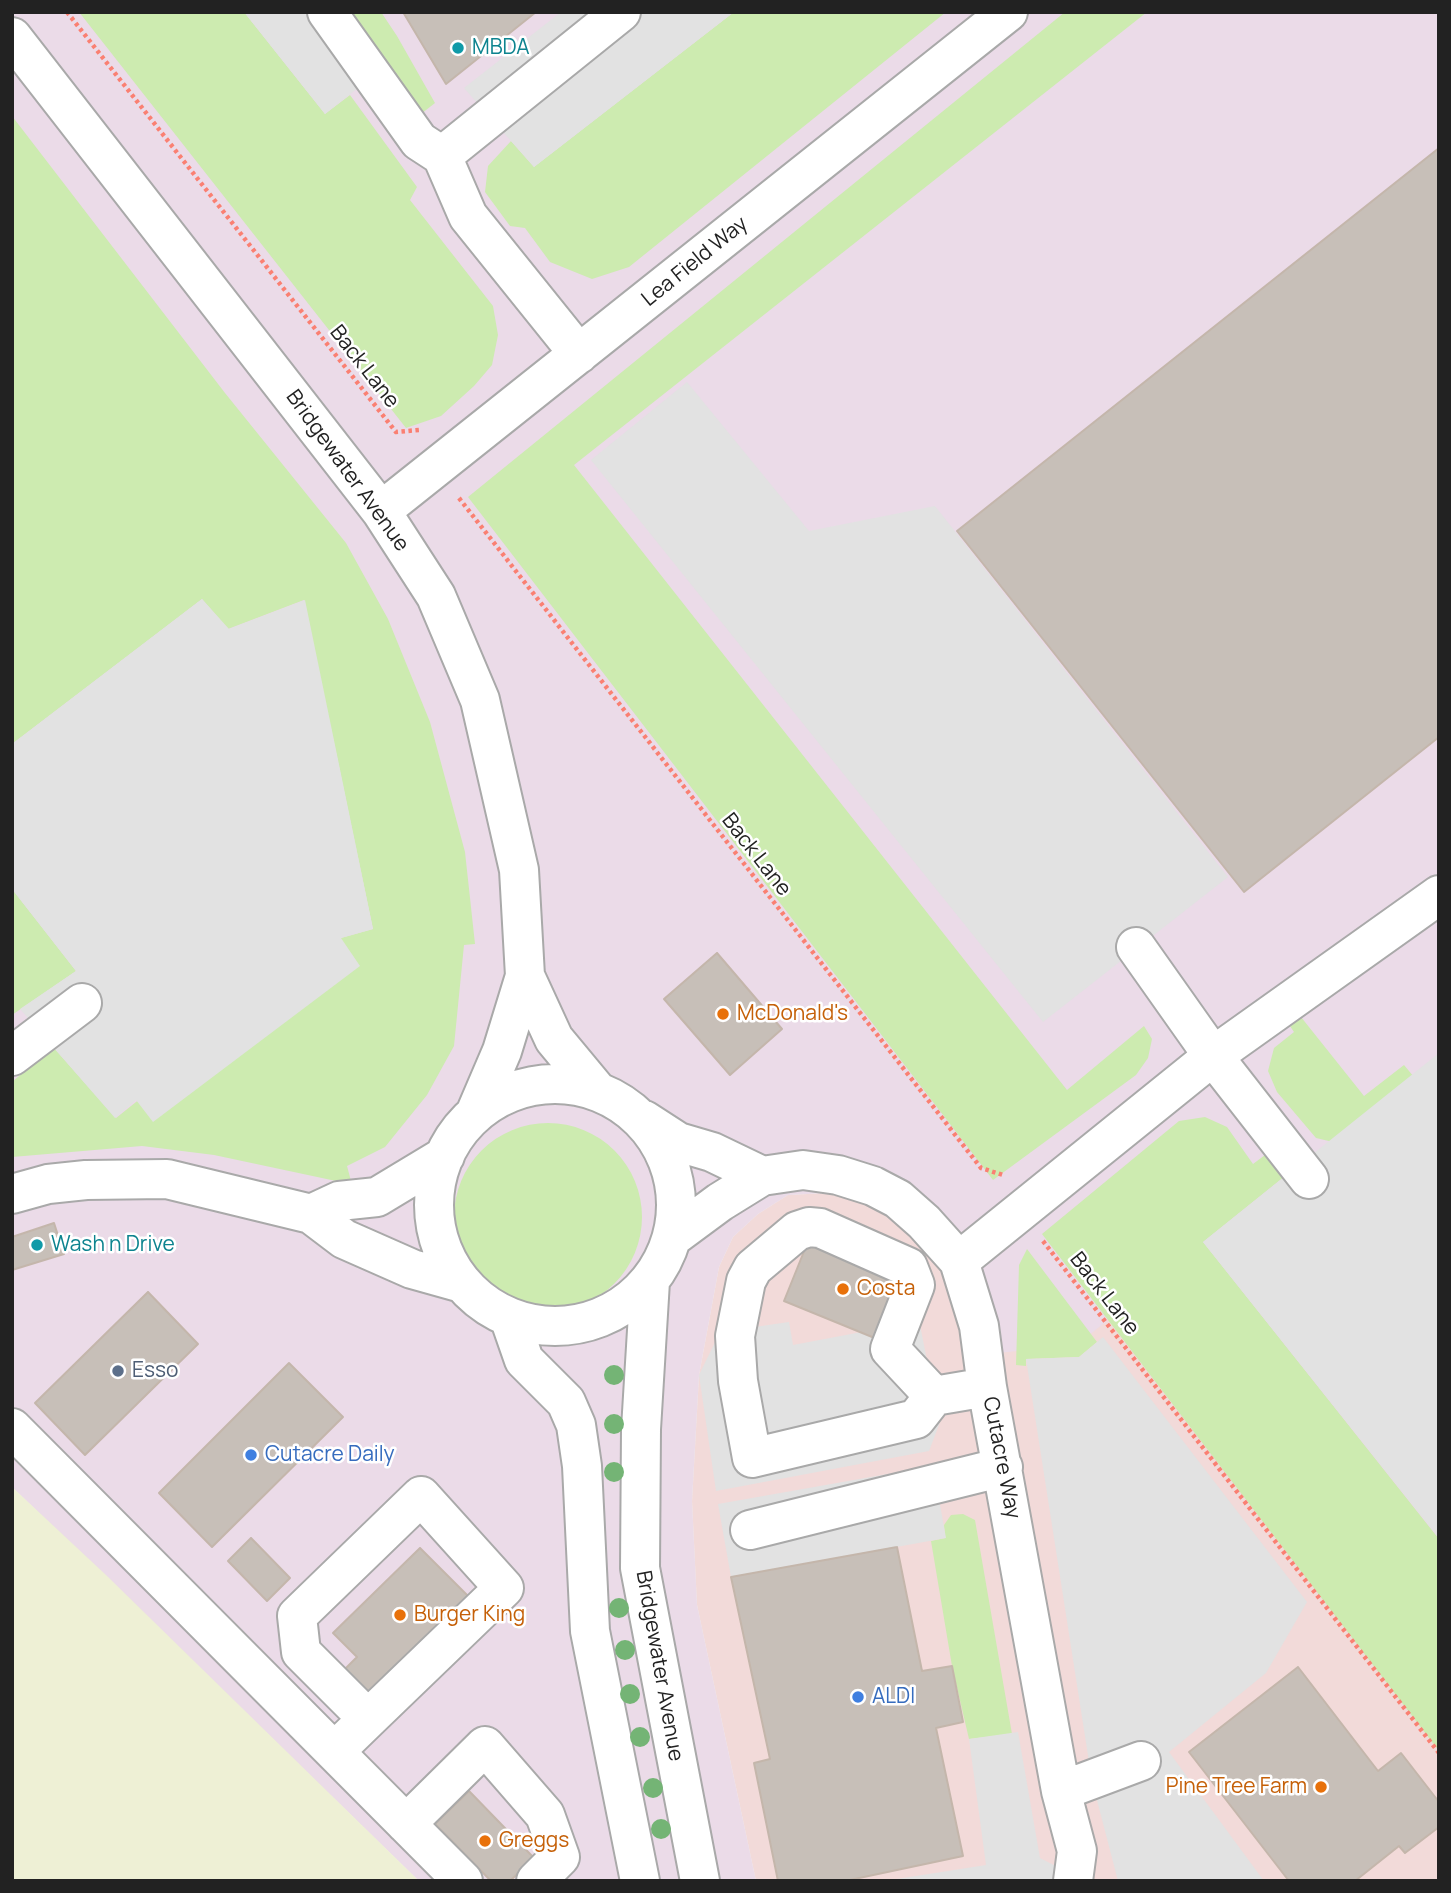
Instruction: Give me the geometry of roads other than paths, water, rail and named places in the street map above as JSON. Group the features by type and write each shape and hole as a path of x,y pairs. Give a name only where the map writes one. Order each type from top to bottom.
{"street":[{"path":"327,12 419,141 442,156 468,216 579,354"},
{"path":"442,156 621,12"},
{"name":"Lea Field Way","path":"381,511 1008,12"},
{"name":"Bridgewater Avenue","path":"12,37 381,511 436,596 480,700 519,870 526,976 554,1039 598,1092"},
{"path":"959,1261 1213,1056 1439,895"},
{"path":"1136,947 1213,1056 1309,1179"},
{"name":"Bridgewater Avenue","path":"475,1114 503,1096 534,1086 567,1084 598,1092 636,1115 659,1142 673,1176 677,1202 674,1236 650,1281 627,1303 600,1318 570,1326 538,1325 509,1317 483,1303 462,1283 447,1260 436,1224 437,1184 444,1156 475,1114 502,1051 526,976"},
{"path":"12,1056 82,1003"},
{"path":"636,1115 678,1142 712,1152 762,1177"},
{"path":"311,1214 339,1201 377,1197 444,1156"},
{"name":"Cutacre Way","path":"674,1236 720,1202 762,1177 803,1170 838,1175 873,1186 898,1199 924,1222 959,1261 979,1326 1061,1791 1077,1852 1073,1881"},
{"path":"12,1194 48,1184 86,1180 167,1179 311,1214 344,1239 412,1269 462,1283"},
{"path":"934,1396 890,1349 915,1285 908,1267 820,1228 809,1227 797,1231 754,1268 746,1281 736,1336 738,1381 751,1458 916,1419 934,1396 988,1387"},
{"name":"Bridgewater Avenue","path":"650,1281 641,1429 640,1568 700,1881"},
{"path":"509,1317 524,1360 566,1402 576,1425 582,1466 590,1631 640,1881"},
{"path":"12,1428 463,1881"},
{"path":"750,1530 1003,1467"},
{"path":"335,1751 368,1719 503,1588 421,1496 297,1616 301,1652 368,1719"},
{"path":"406,1824 485,1746 545,1815 560,1857 537,1881"},
{"path":"1061,1791 1141,1760"}],"place":[{"name":"MBDA","path":"458,48"},
{"name":"McDonald's","path":"723,1014"},
{"name":"Wash n Drive","path":"37,1245"},
{"name":"Costa","path":"843,1289"},
{"name":"Esso","path":"118,1371"},
{"name":"Cutacre Daily","path":"251,1455"},
{"name":"Burger King","path":"400,1615"},
{"name":"ALDI","path":"858,1697"},
{"name":"Pine Tree Farm","path":"1321,1787"},
{"name":"Greggs","path":"485,1841"}]}
